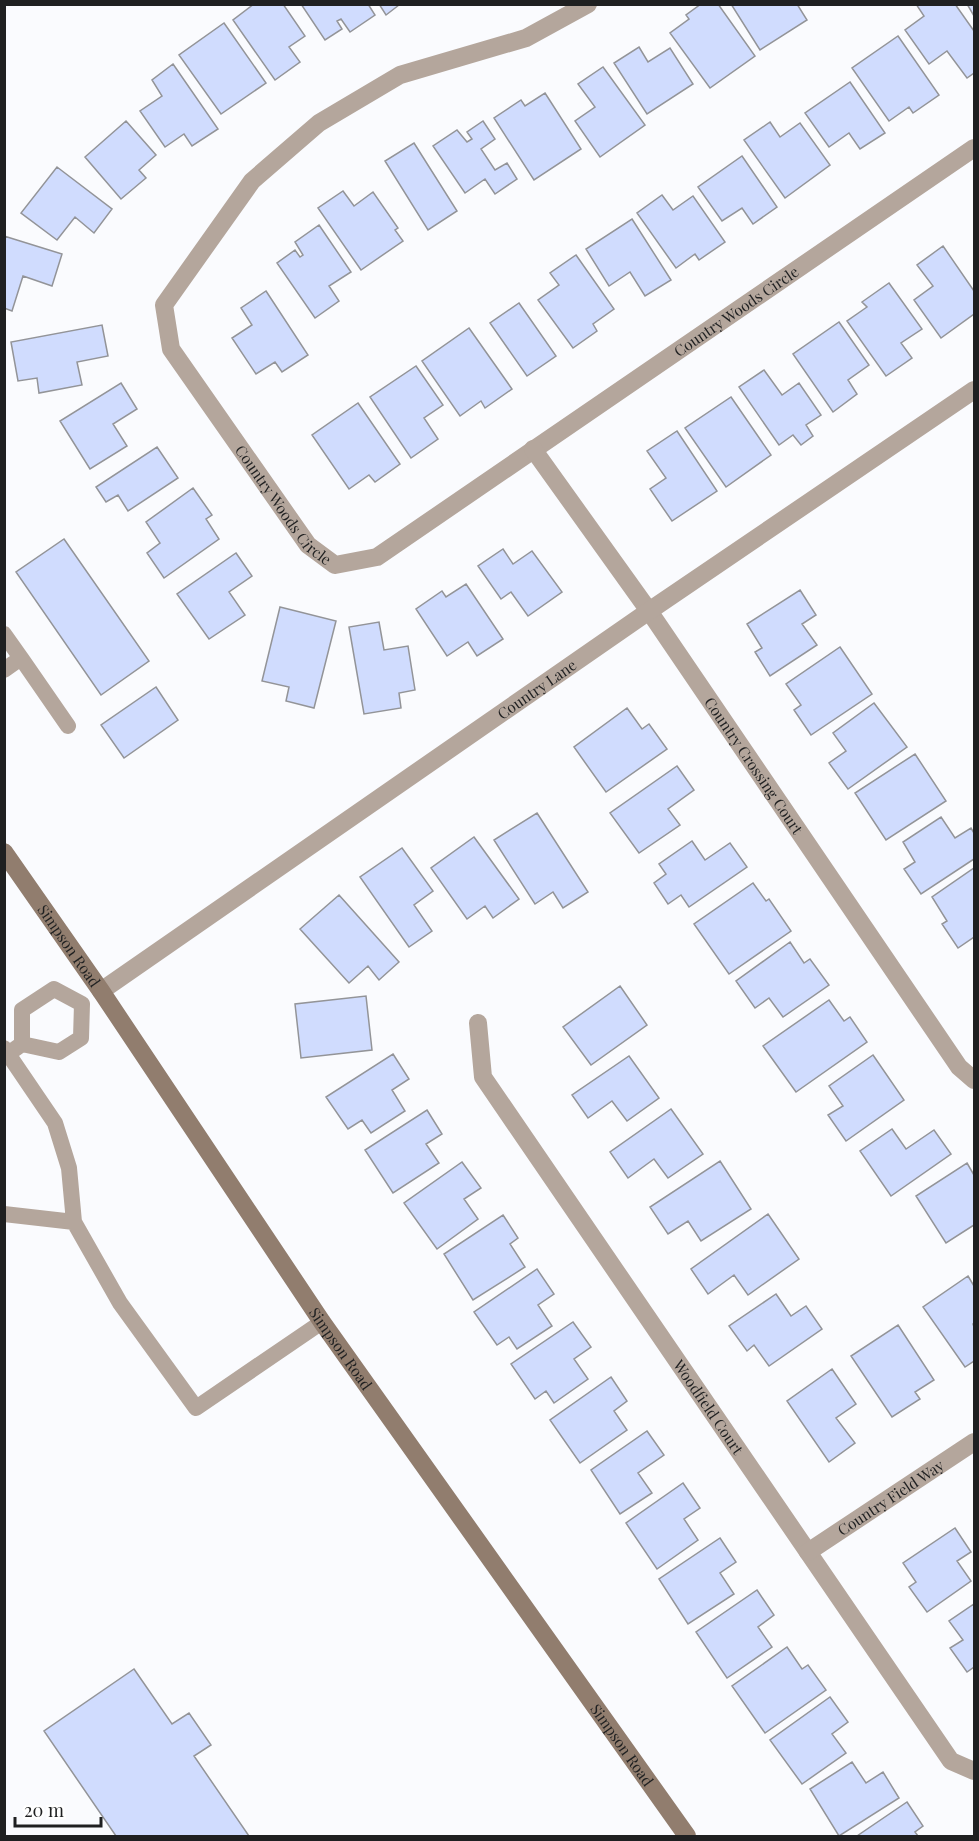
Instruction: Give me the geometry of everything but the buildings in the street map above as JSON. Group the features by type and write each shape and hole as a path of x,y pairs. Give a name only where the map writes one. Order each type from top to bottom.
{"main road":[{"name":"Simpson Road","path":"4,852 101,990 322,1322 687,1836"}],"street":[{"name":"Country Woods Circle","path":"588,4 526,38 400,75 319,123 252,181 164,305 171,349 308,545 335,565 377,557 975,148"},
{"name":"Country Lane","path":"101,990 649,611 975,390"},
{"name":"Country Crossing Court","path":"533,449 649,611 959,1067 975,1080"},
{"name":"Woodfield Court","path":"478,1023 483,1077 951,1761 975,1771"},
{"name":"Country Field Way","path":"808,1552 975,1442"}],"lane":[{"path":"4,634 68,726"},
{"path":"4,670 21,658"},
{"path":"22,1044 22,1010 54,989 82,1004"},
{"path":"82,1004 101,990"},
{"path":"82,1004 81,1038 59,1052 22,1044 6,1051 55,1123 69,1168 74,1222 120,1303 196,1408 322,1322"},
{"path":"4,1214 74,1222"}]}
